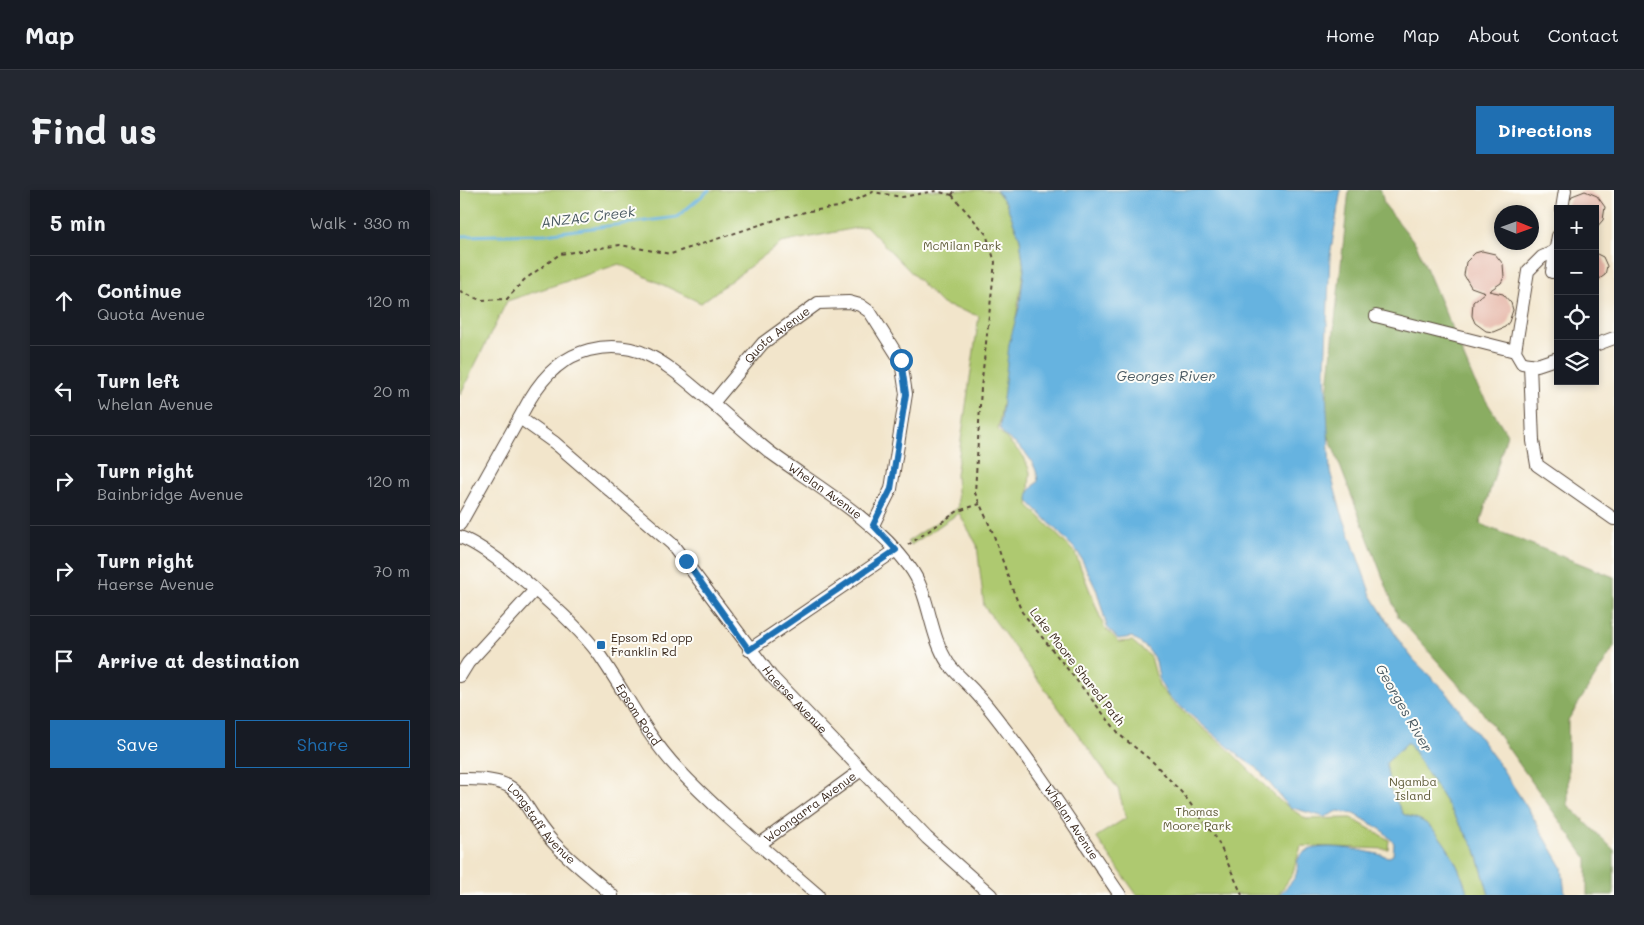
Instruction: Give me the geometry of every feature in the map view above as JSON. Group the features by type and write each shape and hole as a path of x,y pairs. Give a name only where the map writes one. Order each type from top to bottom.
{"street":[{"path":"1561,191 1562,205"},
{"path":"1554,251 1542,257 1528,271 1515,351 1522,363 1537,365 1554,359"},
{"path":"1552,272 1554,258"},
{"name":"Quota Avenue","path":"713,404 762,343 818,303 848,302 860,305 870,312 901,360 906,394 891,489 873,525"},
{"path":"1376,316 1515,351"},
{"path":"1599,344 1614,338"},
{"name":"Whelan Avenue","path":"460,524 540,383 551,371 582,352 614,347 642,352 667,364 770,451 902,548 927,604 938,644 948,663 993,714 1046,784 1120,895"},
{"path":"1530,364 1532,441 1538,465 1614,519"},
{"name":"Haerse Avenue","path":"520,418 555,443 672,544 699,578 749,650 771,676 833,739 860,771 927,838 991,895"},
{"name":"Epsom Road","path":"460,536 487,552 573,625 591,645 652,737 677,768 818,895"},
{"path":"749,650 902,548"},
{"path":"460,676 468,663 534,591"},
{"name":"Woongarra Avenue","path":"760,844 860,771"},
{"name":"Longstaff Avenue","path":"460,779 483,778 500,781 514,789 551,840 612,895"}],"path":[{"path":"460,291 480,300 507,299 524,280 560,254 620,245 672,254 782,218 809,211 839,207 873,192 902,197 935,192 952,195 955,190"},
{"name":"Lake Moore Shared Path","path":"952,195 986,234 995,262 981,388 975,494 993,532 1012,588 1022,612 1121,736 1153,762 1183,794 1217,839 1242,895"},
{"path":"902,548 958,511 980,504"}],"green space":[{"path":"460,190 996,190 1006,203 1020,239 1024,269 998,430 1024,457 1030,472 1028,505 1075,553 1104,627 1119,642 1132,641 1151,657 1159,686 1173,703 1228,749 1280,801 1306,819 1351,818 1389,840 1388,849 1301,846 1292,875 1278,895 1137,895 1096,837 1126,818 1118,789 984,606 977,545 959,513 911,545 907,542 958,508 956,475 979,316 942,304 866,226 781,243 701,303 619,264 507,301 460,395"},
{"path":"1349,190 1381,190 1384,204 1416,244 1475,383 1507,434 1480,524 1614,577 1614,647 1568,720 1568,805 1614,850 1614,895 1587,895 1587,859 1480,709 1398,617 1324,424"},
{"name":"Ngamba Island","path":"1408,742 1476,850 1489,895 1468,895 1457,865 1439,836 1424,822 1403,814 1390,789 1386,763"}],"water":[{"name":"Georges River","path":"996,190 1341,190 1330,256 1325,370 1330,471 1340,508 1371,595 1400,642 1413,659 1447,693 1499,764 1562,867 1565,895 1489,895 1476,850 1408,742 1386,763 1390,789 1403,814 1424,822 1432,828 1446,845 1457,865 1468,895 1279,895 1295,878 1299,858 1307,851 1329,847 1343,848 1389,857 1393,855 1394,843 1382,830 1355,814 1338,811 1325,817 1289,807 1257,768 1243,759 1168,696 1160,682 1156,661 1148,649 1132,637 1118,639 1107,627 1097,591 1078,552 1028,501 1029,492 1038,481 1036,469 1026,454 1004,435 1000,428 1009,344 1020,304 1024,269 1020,239 1006,203"}],"building":[{"path":"1585,191 1597,196 1605,207 1603,220 1599,224 1599,205 1567,205 1572,196"},
{"path":"1482,251 1495,254 1503,264 1504,277 1501,283 1489,291 1503,294 1511,303 1513,310 1505,327 1493,332 1486,331 1475,323 1472,316 1473,302 1485,292 1471,287 1464,275 1466,262 1475,253"},
{"path":"1599,255 1603,257 1607,266 1605,275 1599,279"}],"waterway":[{"name":"ANZAC Creek","path":"460,236 545,234 677,217 709,190"}],"place":[{"name":"Epsom Rd opp Franklin Rd","path":"601,645"}],"route":[{"path":"686,561 749,650 896,550 873,525 891,489 906,394 901,360"}],"park label":[{"name":"McMilan Park","path":"962,246"},
{"name":"Thomas Moore Park","path":"1197,819"}]}
